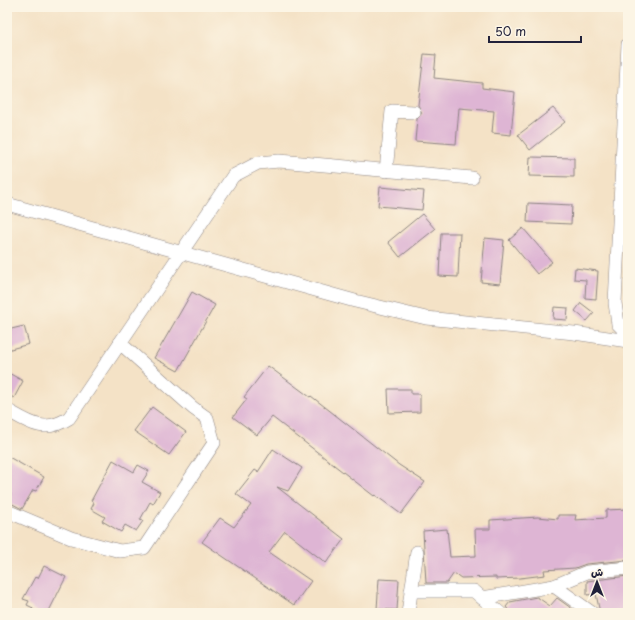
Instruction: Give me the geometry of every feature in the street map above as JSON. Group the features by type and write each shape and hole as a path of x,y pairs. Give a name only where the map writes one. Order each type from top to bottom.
{"street":[{"path":"628,44 615,303 618,324 628,334"},
{"path":"386,171 392,111 414,112"},
{"path":"7,410 33,425 56,426 69,418 183,252 233,176 258,164 279,161 472,178"},
{"path":"7,204 355,301 426,318 574,333 628,341"},
{"path":"7,511 71,538 120,552 144,548 214,443 207,418 193,408 120,343"},
{"path":"408,613 417,552"},
{"path":"482,598 554,586 587,572 628,568"},
{"path":"554,586 592,613"},
{"path":"411,591 474,591 500,613"}],"building":[{"path":"424,54 436,55 434,78 482,83 482,88 515,92 511,135 492,133 494,111 459,108 456,144 415,141 417,119 422,113 418,105"},
{"path":"553,108 565,122 530,150 518,135"},
{"path":"530,157 574,158 574,177 529,176"},
{"path":"380,187 424,191 422,210 378,206"},
{"path":"528,203 572,205 571,224 527,222"},
{"path":"422,214 435,229 400,257 388,242"},
{"path":"523,228 552,262 537,274 509,240"},
{"path":"441,233 460,233 458,277 439,276"},
{"path":"485,238 504,240 500,284 481,282"},
{"path":"575,268 598,271 596,299 585,298 586,280 574,279"},
{"path":"192,292 215,305 178,371 154,358"},
{"path":"581,303 594,313 587,321 575,311"},
{"path":"554,307 568,308 567,320 553,319"},
{"path":"24,326 29,344 7,350 7,330"},
{"path":"268,366 310,397 311,396 399,465 425,482 401,514 375,495 374,496 272,417 257,435 233,417 247,399 244,397"},
{"path":"7,372 23,381 14,398 7,394"},
{"path":"388,389 411,389 411,394 420,394 420,412 389,413"},
{"path":"152,407 186,432 169,455 134,431"},
{"path":"273,449 302,468 288,491 277,487 344,539 326,563 285,531 269,552 311,581 294,605 202,542 220,518 234,527 251,505 236,494 255,470 258,472"},
{"path":"7,456 44,477 36,491 33,490 22,509 7,501 11,494 7,491"},
{"path":"113,460 134,472 138,465 149,471 142,482 160,492 153,504 150,502 140,520 143,521 136,531 125,525 121,532 102,521 105,517 91,509 94,503 91,501"},
{"path":"628,509 628,560 586,564 575,568 544,570 545,575 520,578 461,578 454,573 447,583 426,583 423,531 447,529 450,557 476,556 475,529 490,529 490,520 538,517 558,519 558,515 576,515 575,520 606,518 606,510"},
{"path":"44,566 66,577 48,613 39,613 27,605 29,601 23,599 35,577 38,578"},
{"path":"628,576 628,613 600,613 596,594 587,595 587,581"},
{"path":"379,579 399,580 397,610 377,609"},
{"path":"537,597 550,606 557,598 578,613 511,613 506,607 510,602"}]}
